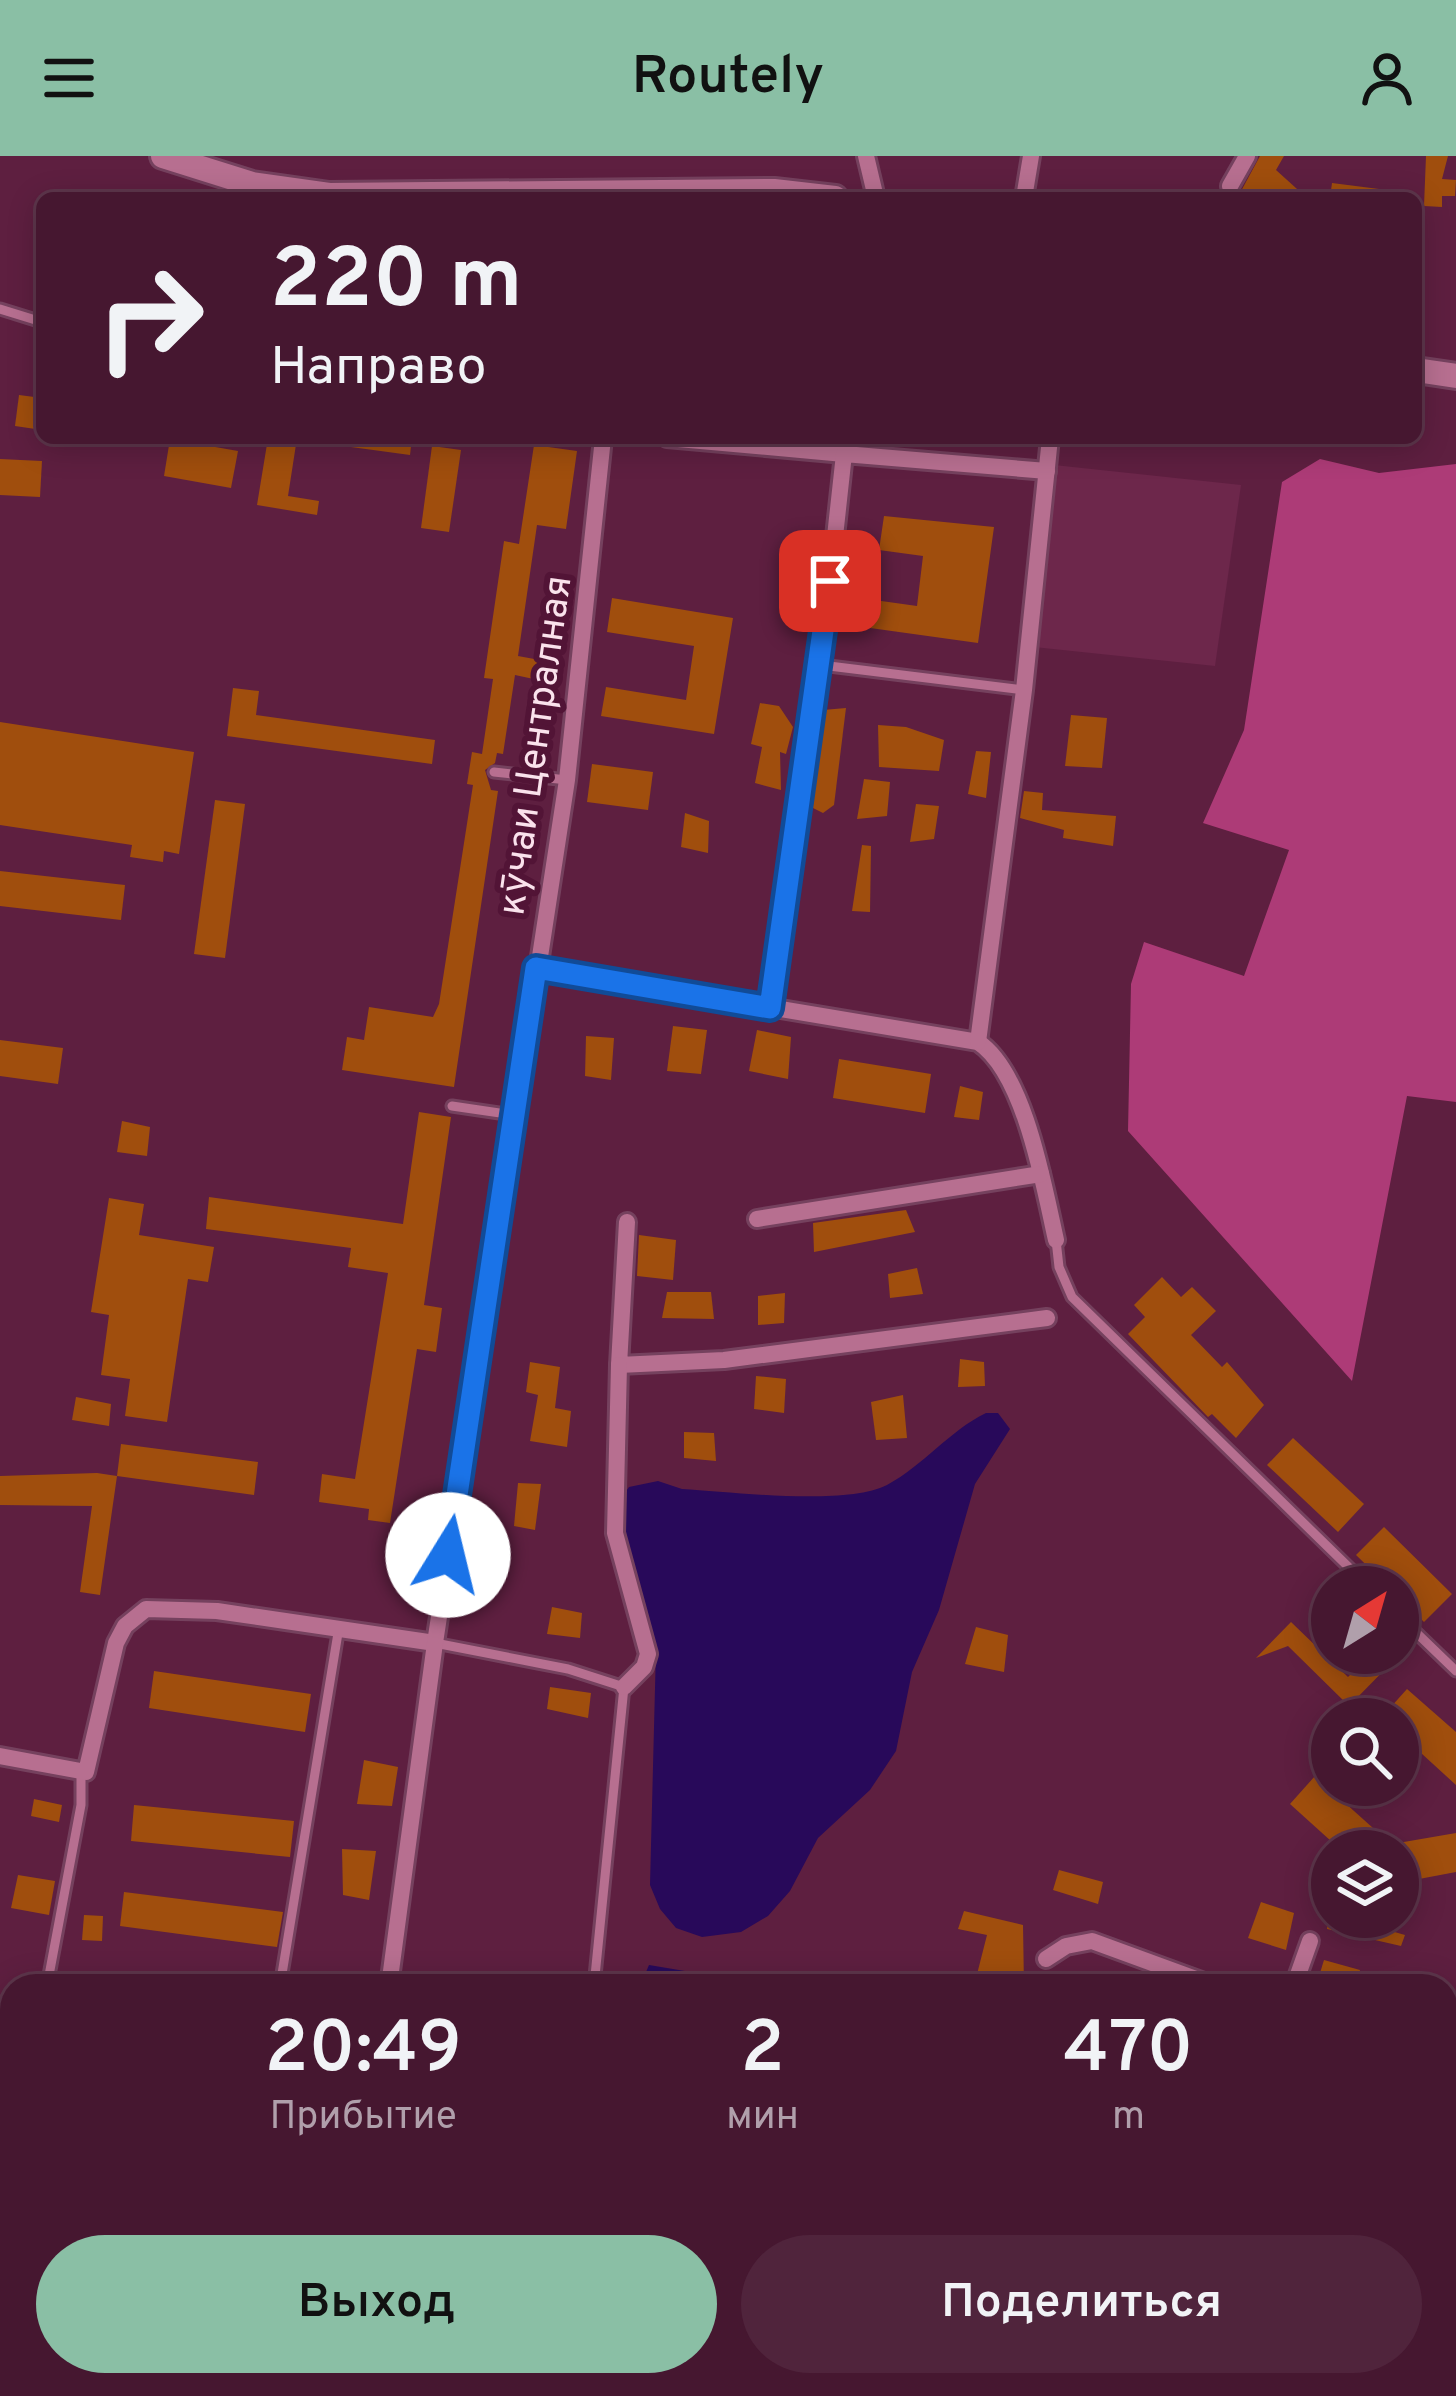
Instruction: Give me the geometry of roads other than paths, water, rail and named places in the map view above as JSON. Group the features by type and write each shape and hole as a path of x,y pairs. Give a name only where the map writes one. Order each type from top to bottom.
{"main road":[{"path":"163,156 252,184 308,192"},
{"path":"646,192 764,192"},
{"path":"1422,371 1452,375"}],"street":[{"path":"866,156 875,192"},
{"path":"1025,192 1031,156"},
{"path":"1230,186 1247,156"},
{"path":"1422,382 1452,375"},
{"name":"кӯчаи Централная","path":"391,1974 435,1642 567,780 602,444"},
{"path":"733,444 1047,471"},
{"path":"978,1042 1024,690 1049,444"},
{"path":"821,665 844,454"},
{"path":"536,968 978,1042 1004,1071 1041,1174 1056,1240"},
{"path":"757,1219 1041,1174"},
{"path":"624,1687 644,1667 648,1654 615,1532 627,1222"},
{"path":"619,1365 724,1360 1047,1318"},
{"path":"0,1756 81,1775 116,1643 124,1626 146,1609 217,1611 435,1642"},
{"path":"1298,1974 1310,1941"},
{"path":"1046,1959 1066,1946 1092,1942 1181,1974"}],"lane":[{"path":"0,309 36,320"},
{"path":"770,1008 821,665 1024,690"},
{"path":"494,772 567,780"},
{"path":"452,1106 513,1115"},
{"path":"1056,1240 1059,1267 1072,1298 1348,1566"},
{"path":"282,1974 339,1627"},
{"path":"1419,1635 1456,1671"},
{"path":"435,1642 568,1669 624,1687 595,1974"},
{"path":"49,1974 81,1805 81,1775"}]}
